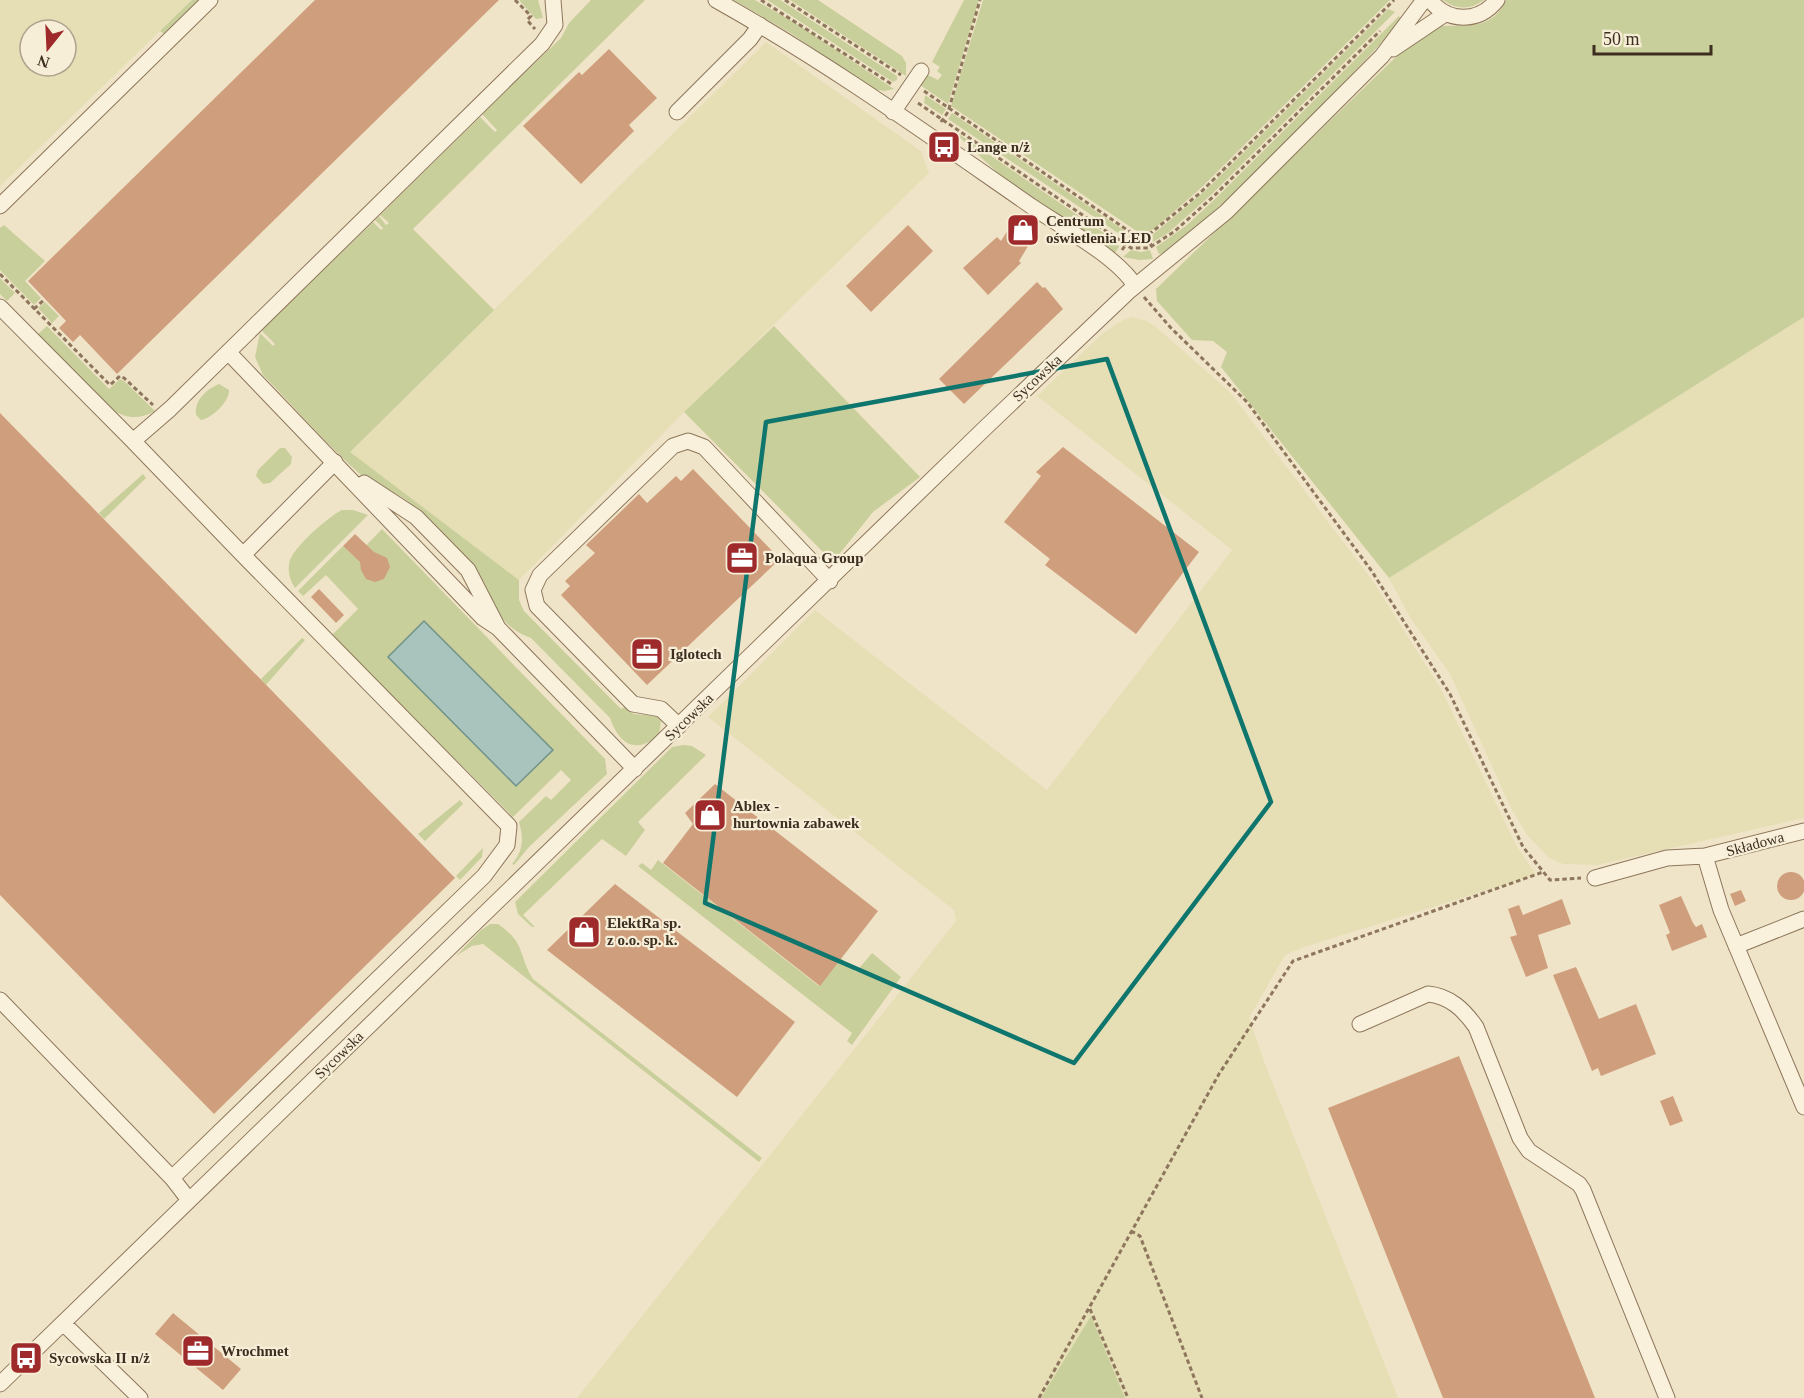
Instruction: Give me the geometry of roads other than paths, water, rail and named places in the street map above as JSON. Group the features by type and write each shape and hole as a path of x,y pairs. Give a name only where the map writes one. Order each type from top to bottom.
{"street":[{"path":"0,206 210,0"},
{"path":"133,441 228,352 548,38 555,25 553,0"},
{"path":"716,0 760,25 893,112 1114,263 1129,275 1135,286"},
{"name":"Sycowska","path":"0,1384 830,581 985,428 1135,286 1212,225 1382,56 1424,0"},
{"path":"1430,0 1445,14 1464,18 1484,12 1497,0"},
{"name":"Sycowska","path":"1382,56 1445,14"},
{"path":"677,112 750,39 760,25"},
{"path":"893,112 913,82"},
{"path":"0,307 509,826 507,845 484,876 172,1178"},
{"path":"228,352 483,618 498,628 635,769"},
{"path":"679,726 661,709 633,704 537,606 533,590 540,575 673,446 688,441 705,447 830,581"},
{"path":"243,555 335,462"},
{"path":"335,462 376,493 416,517 468,570 498,628"},
{"name":"Składowa","path":"1595,878 1667,858 1705,856 1804,831"},
{"path":"1705,856 1712,886 1804,1107"},
{"path":"1736,946 1804,919"},
{"path":"1360,1023 1428,994 1453,1002 1468,1016 1476,1027 1520,1138 1529,1151 1579,1184 1583,1190 1667,1398"},
{"path":"0,1000 172,1178 189,1200"},
{"path":"63,1323 140,1398"}],"water":[{"path":"424,621 553,750 516,786 388,657"}],"place":[{"name":"Lange n/ż","path":"944,147"},
{"name":"Centrum oświetlenia LED","path":"1023,230"},
{"name":"Polaqua Group","path":"742,558"},
{"name":"Iglotech","path":"647,654"},
{"name":"Ablex - hurtownia zabawek","path":"710,815"},
{"name":"ElektRa sp. z o.o. sp. k.","path":"584,932"},
{"name":"Wrochmet","path":"198,1351"},
{"name":"Sycowska II n/ż","path":"26,1358"}]}
